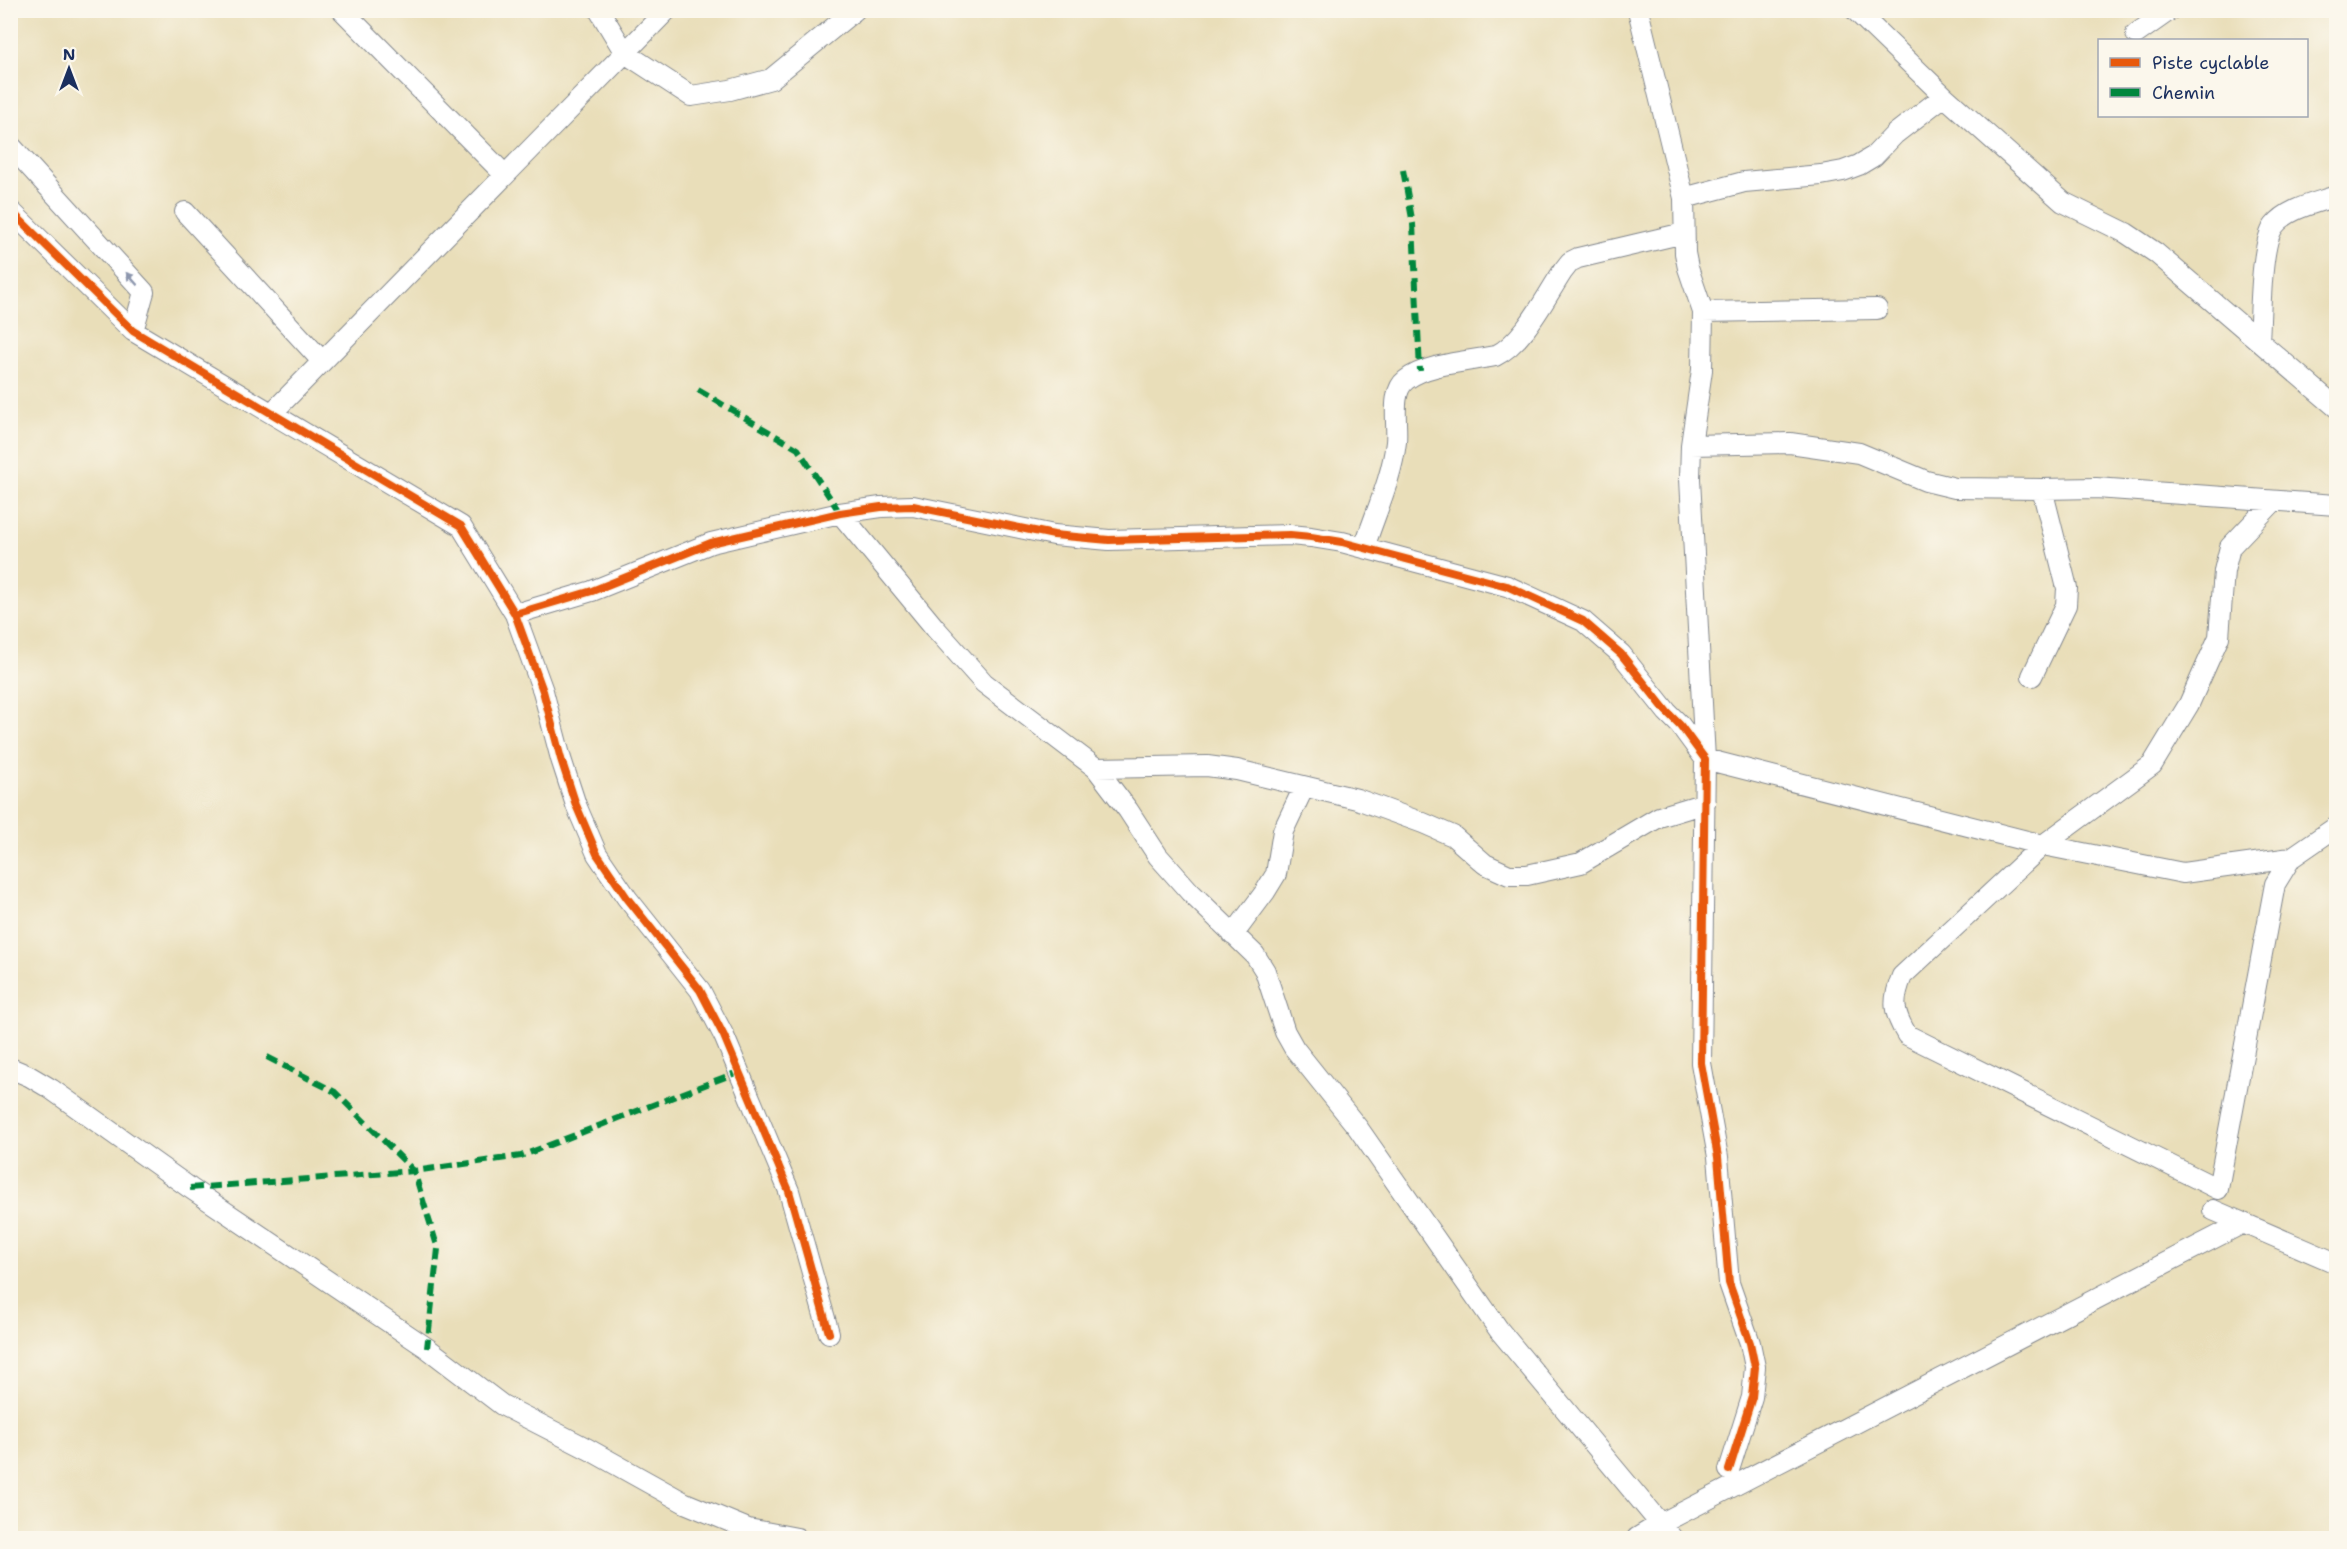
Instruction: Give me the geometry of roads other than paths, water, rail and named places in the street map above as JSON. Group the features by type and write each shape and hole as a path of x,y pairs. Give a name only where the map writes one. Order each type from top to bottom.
{"street":[{"path":"342,10 506,175"},
{"path":"599,10 625,53 691,96 730,90 771,79 855,10"},
{"path":"272,413 667,10"},
{"path":"1638,10 1684,198 1684,233 1688,268 1703,312 1702,370 1691,446 1691,530 1706,803 1701,1063 1718,1157 1729,1283 1750,1343 1755,1367 1752,1397 1729,1470"},
{"path":"1855,10 1944,96 2063,202 2126,233 2156,253 2337,407"},
{"path":"2136,34 2170,10"},
{"path":"1684,198 1744,182 1821,175 1859,165 1874,156 1895,134 1944,96"},
{"path":"10,146 144,292 133,331"},
{"path":"2259,341 2266,249 2274,226 2291,212 2337,196"},
{"path":"10,210 133,331 461,526 515,614 543,691 576,805 597,854 627,898 699,990 724,1036 789,1191 829,1333"},
{"path":"185,212 322,361"},
{"path":"1364,548 1392,462 1396,442 1397,397 1401,385 1406,380 1420,371 1495,356 1506,351 1519,338 1570,262 1578,258 1684,233"},
{"path":"1703,312 1877,309"},
{"path":"1691,446 1790,443 1859,453 1926,481 1955,488 2097,488 2337,505"},
{"path":"2032,676 2066,604 2067,588 2042,489"},
{"path":"2273,502 2230,547 2224,572 2219,637 2188,704 2152,765 2043,845 1902,976 1895,994 1896,1017 1907,1035 2218,1189 2275,884 2291,858 2337,827"},
{"path":"515,614 592,591 711,543 840,513 881,507 913,506 1054,535 1109,540 1290,535 1342,542 1507,586 1583,621 1620,654 1680,725 1705,759 2043,845 2183,873 2291,858"},
{"path":"840,513 935,628 984,683 1096,768 1128,810 1158,856 1255,955 1265,971 1285,1032 1294,1048 1358,1128 1499,1330 1666,1531"},
{"path":"1096,768 1207,766 1357,799 1453,836 1485,864 1509,874 1527,874 1581,863 1659,817 1706,803"},
{"path":"1233,935 1276,874 1283,831 1304,787"},
{"path":"10,1068 30,1076 51,1089 200,1195 427,1347 502,1406 588,1449 685,1503 748,1529 797,1539"},
{"path":"2213,1210 2337,1263"},
{"path":"1637,1539 1666,1531 2243,1223"}]}
